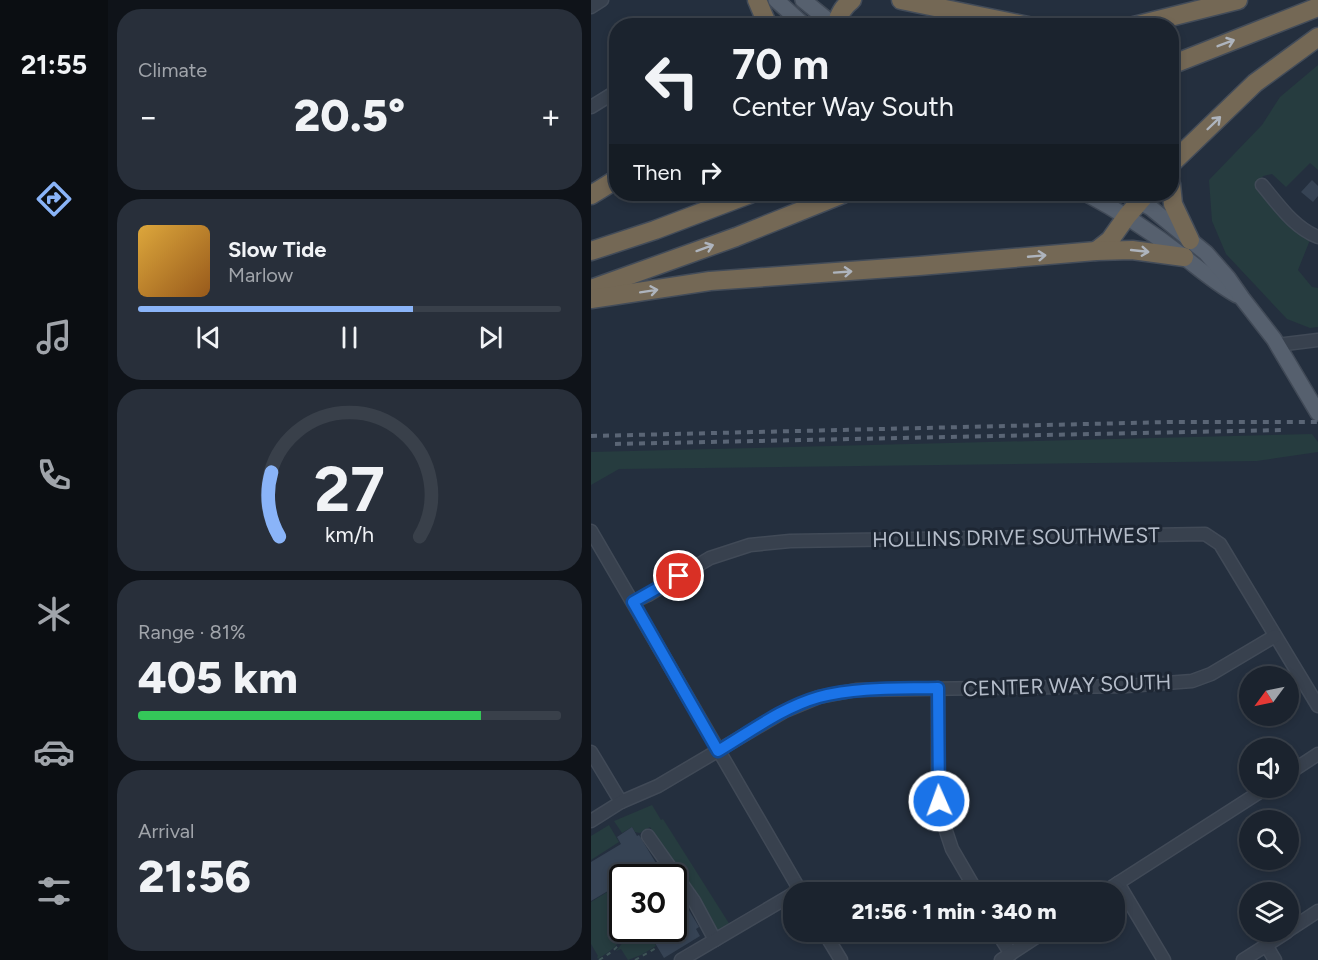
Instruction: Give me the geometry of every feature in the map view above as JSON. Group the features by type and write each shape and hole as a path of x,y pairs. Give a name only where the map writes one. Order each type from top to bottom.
{"highway":[{"path":"757,0 765,18"},
{"path":"838,18 845,5 852,0"},
{"path":"901,0 988,18"},
{"path":"1166,18 1238,0"},
{"path":"1179,25 1243,0"},
{"path":"1179,61 1318,7"},
{"path":"1179,156 1255,83 1318,37"},
{"path":"591,195 609,184"},
{"path":"591,251 655,231 732,201"},
{"path":"591,289 736,237 826,201"},
{"path":"1096,251 1110,240 1134,201"},
{"path":"591,299 710,281 1096,251 1187,248 1173,201"}],"main road":[{"path":"775,0 796,18"},
{"path":"803,0 825,18"},
{"path":"1100,201 1187,248 1206,253 1228,278 1277,345 1314,406"},
{"path":"1143,201 1187,248"}],"street":[{"path":"591,7 602,0"},
{"path":"591,107 609,96"},
{"path":"1262,185 1290,218 1301,228 1318,237"},
{"path":"1277,345 1318,339"},
{"path":"591,531 791,882"},
{"name":"HOLLINS DRIVE SOUTHWEST","path":"633,602 711,558 750,544 801,541 1205,534 1220,544 1318,706"},
{"name":"CENTER WAY SOUTH","path":"591,821 621,802 658,786 785,711 819,698 856,690 1127,686 1192,681 1211,674 1275,636"},
{"path":"938,688 938,785 942,819 952,849 971,882"},
{"path":"591,752 621,802"},
{"path":"1299,766 1318,754"},
{"path":"1120,882 1250,798"},
{"path":"648,836 694,901 715,940"},
{"path":"1125,897 1164,960"},
{"path":"681,960 783,900"},
{"path":"1299,924 1318,911"},
{"path":"830,942 841,960"},
{"path":"1001,942 1006,957 1029,942"},
{"path":"1243,960 1271,942"},
{"path":"1266,945 1275,960"}],"path":[{"path":"599,960 613,952 621,942"},
{"path":"635,960 658,947"},
{"path":"646,954 649,960"}],"green space":[{"path":"1318,65 1318,170 1310,163 1286,187 1272,174 1263,176 1257,185 1285,223 1310,240 1298,270 1312,287 1318,288 1318,327 1310,328 1287,319 1226,254 1212,221 1209,180 1262,125 1280,97"},
{"path":"1312,434 1318,442 1318,452 1257,461 619,469 591,485 591,452"},
{"path":"652,805 730,925 715,930 687,882 687,864 675,864 650,827 640,833 635,832 632,827 622,833 614,821"},
{"path":"609,825 619,842 591,860 591,836"},
{"path":"609,891 609,942 619,942 598,959 591,944 591,902"},
{"path":"623,942 654,942 656,946 628,960 621,949 616,951"}],"building":[{"path":"1312,180 1318,186 1318,196 1313,202 1301,192"},
{"path":"632,827 657,864 609,864 609,890 591,901 591,862 621,844 617,837"},
{"path":"687,907 699,927 696,929 700,936 664,958 654,942 687,942"}],"railway":[{"path":"591,436 1170,422 1318,422"},
{"path":"615,444 1284,430"}],"route":[{"path":"679,576 633,602 718,751 785,711 819,698 856,690 938,688 939,801"}]}
